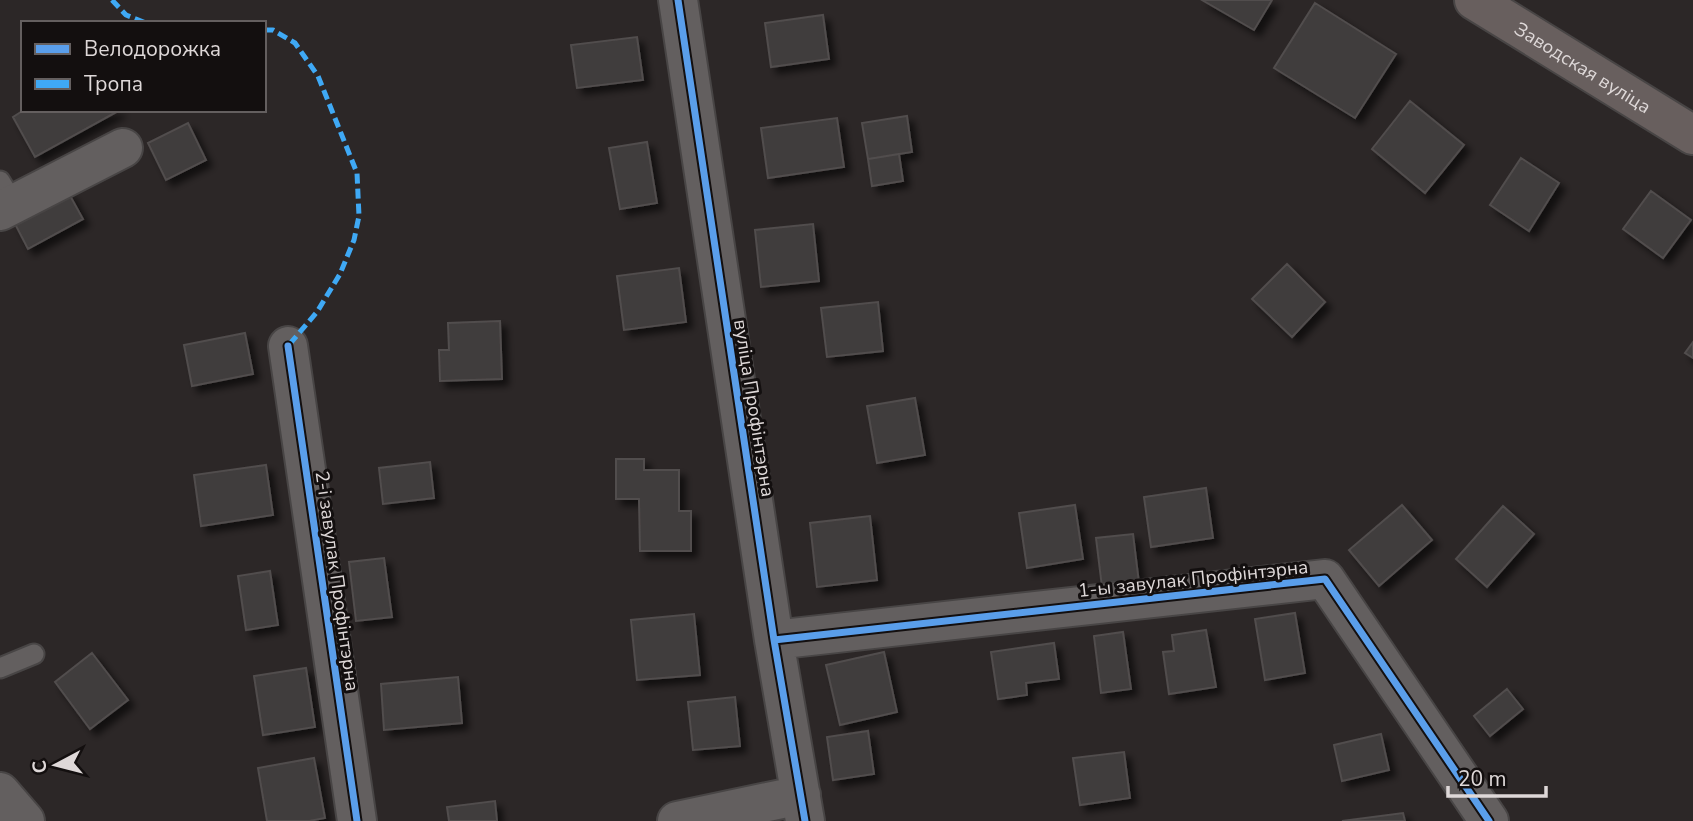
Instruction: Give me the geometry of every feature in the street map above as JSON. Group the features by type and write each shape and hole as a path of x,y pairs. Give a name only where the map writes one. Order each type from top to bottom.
{"main road":[{"name":"Заводская вуліца","path":"1474,0 1693,135"}],"street":[{"name":"вуліца Профінтэрна","path":"678,0 774,640 803,808"},
{"path":"5,199 123,148"},
{"name":"2-і завулак Профінтэрна","path":"288,346 357,821"},
{"name":"1-ы завулак Профінтэрна","path":"774,640 1325,579 1489,821"},
{"path":"0,792 25,821"},
{"path":"677,821 803,808"}],"lane":[{"path":"0,668 34,654"}],"building":[{"path":"1202,0 1272,0 1254,30"},
{"path":"1315,3 1396,54 1355,118 1274,68"},
{"path":"823,15 829,59 771,67 765,23"},
{"path":"637,37 643,80 577,88 571,45"},
{"path":"1410,101 1464,145 1425,193 1372,149"},
{"path":"21,112 116,112 35,157 13,117"},
{"path":"907,116 912,152 868,159 862,123"},
{"path":"837,118 844,167 768,178 761,128"},
{"path":"188,123 206,160 166,180 148,143"},
{"path":"647,142 657,203 620,209 609,148"},
{"path":"899,154 903,181 872,186 868,159"},
{"path":"1521,158 1559,183 1529,231 1490,205"},
{"path":"1651,191 1691,220 1663,258 1623,229"},
{"path":"68,192 83,219 28,249 14,222"},
{"path":"813,224 819,281 761,287 755,230"},
{"path":"1287,264 1325,302 1292,337 1252,299"},
{"path":"679,268 686,322 624,330 617,276"},
{"path":"878,302 883,351 827,357 821,308"},
{"path":"500,321 502,379 440,381 439,350 449,350 448,323"},
{"path":"245,333 253,374 192,386 184,345"},
{"path":"1693,342 1693,358 1685,353"},
{"path":"915,398 925,455 877,463 867,406"},
{"path":"616,459 644,459 644,470 679,470 679,511 691,511 691,551 640,551 639,499 616,499"},
{"path":"430,462 434,498 383,504 379,468"},
{"path":"266,465 273,515 201,526 194,475"},
{"path":"1206,488 1213,538 1151,547 1144,497"},
{"path":"1075,505 1083,559 1027,568 1019,513"},
{"path":"1402,505 1432,540 1379,586 1349,550"},
{"path":"1503,506 1534,534 1487,587 1456,559"},
{"path":"870,516 877,580 817,587 810,523"},
{"path":"1133,534 1139,583 1102,587 1096,538"},
{"path":"384,558 392,617 356,621 349,562"},
{"path":"270,571 278,625 246,630 238,576"},
{"path":"1295,613 1305,673 1265,680 1255,619"},
{"path":"694,614 700,675 637,680 631,620"},
{"path":"1206,630 1216,687 1169,694 1163,652 1174,651 1172,635"},
{"path":"1123,632 1131,689 1101,693 1094,636"},
{"path":"1054,643 1059,679 1026,683 1027,695 998,699 991,652"},
{"path":"884,652 897,712 840,725 826,665"},
{"path":"92,653 128,700 90,729 55,682"},
{"path":"306,668 315,727 263,735 254,676"},
{"path":"458,677 462,723 384,730 381,684"},
{"path":"1507,689 1523,709 1490,736 1474,716"},
{"path":"735,697 740,746 693,750 688,702"},
{"path":"868,731 874,774 833,780 827,737"},
{"path":"1381,734 1389,770 1342,781 1334,745"},
{"path":"1124,752 1130,798 1080,805 1073,758"},
{"path":"314,758 325,818 309,821 267,821 258,768"},
{"path":"495,801 497,821 449,821 447,807"},
{"path":"1403,813 1405,821 1342,821"}],"marked path":[{"path":"112,0 126,15 141,21"},
{"path":"266,30 273,30 295,43 318,76 357,173 359,216 354,240 340,274 317,312 288,346"}],"cycle path":[{"path":"678,0 774,640 805,821"},
{"path":"288,346 357,821"},
{"path":"774,640 1325,579 1489,821"}]}
